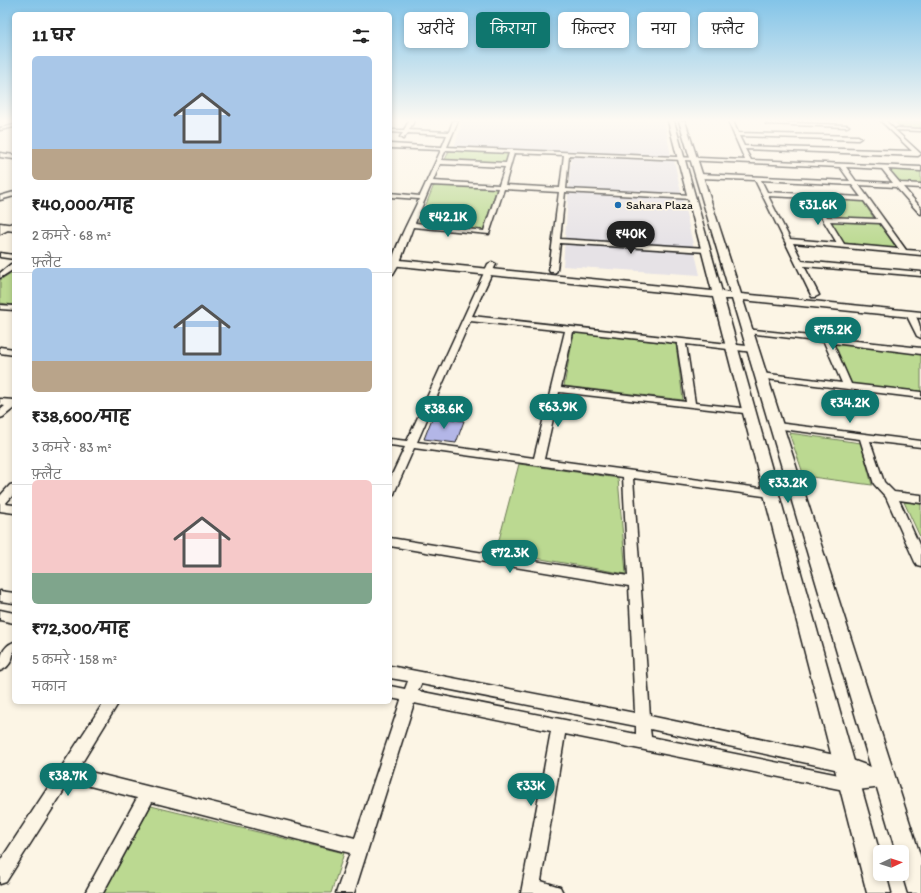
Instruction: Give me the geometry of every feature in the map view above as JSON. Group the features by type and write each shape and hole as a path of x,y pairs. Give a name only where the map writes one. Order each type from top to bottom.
{"street":[{"path":"439,163 411,225 394,258 736,292 921,315"},
{"path":"411,225 487,233 502,187 507,165 454,163"},
{"path":"553,270 567,163"},
{"path":"688,163 692,197 879,893"},
{"path":"690,163 699,176 736,292 920,893"},
{"path":"828,163 841,165 921,169"},
{"path":"841,165 904,251"},
{"path":"883,167 921,212"},
{"path":"699,176 921,186"},
{"path":"758,179 815,296"},
{"path":"430,183 692,197"},
{"path":"765,194 866,199"},
{"path":"0,198 12,195"},
{"path":"392,196 423,198"},
{"path":"812,197 841,246"},
{"path":"0,219 8,226"},
{"path":"825,219 882,221"},
{"path":"557,241 706,250"},
{"path":"788,241 921,253"},
{"path":"0,255 12,257"},
{"path":"799,263 921,274"},
{"path":"0,276 12,267"},
{"path":"490,267 553,270 717,290"},
{"path":"392,487 490,267"},
{"path":"736,292 815,296 921,306"},
{"path":"0,307 12,308"},
{"path":"910,314 921,336"},
{"path":"467,318 753,349"},
{"path":"538,462 570,329"},
{"path":"748,331 921,350"},
{"path":"827,340 848,387"},
{"path":"681,341 691,405"},
{"path":"0,350 12,352"},
{"path":"762,376 921,396"},
{"path":"556,389 750,412"},
{"path":"0,402 12,403"},
{"path":"0,415 12,404"},
{"path":"777,426 921,444"},
{"path":"864,437 879,484 891,494 921,562"},
{"path":"392,442 771,493"},
{"path":"628,474 644,743"},
{"path":"0,502 12,490"},
{"path":"891,494 921,499"},
{"path":"0,507 12,509"},
{"path":"392,542 634,582"},
{"path":"0,596 12,598"},
{"path":"0,615 12,618"},
{"path":"0,665 12,650"},
{"path":"392,672 700,732 844,764 884,779"},
{"path":"345,893 416,677"},
{"path":"392,692 849,784 884,779"},
{"path":"0,876 111,704"},
{"path":"554,893 531,890 559,726"},
{"path":"66,773 360,847"},
{"path":"94,893 148,793"}],"shaded area":[{"path":"571,163 674,163 700,275 563,266"}],"green space":[{"path":"458,163 506,163 505,165"},
{"path":"889,169 921,171 921,184 901,183"},
{"path":"434,185 497,188 483,230 418,224"},
{"path":"816,198 862,200 875,220 827,217"},
{"path":"830,221 879,223 897,249 844,243"},
{"path":"12,272 12,305 0,303 0,280"},
{"path":"574,332 676,344 683,400 564,386"},
{"path":"833,343 921,353 921,392 852,384"},
{"path":"789,433 861,443 872,485 804,476"},
{"path":"519,464 618,478 626,574 496,551"},
{"path":"904,502 921,504 921,539"},
{"path":"151,806 344,853 331,893 104,893"}],"building":[{"path":"433,416 464,421 456,443 424,439"}],"place":[{"name":"Sahara Plaza","path":"618,205"}]}
